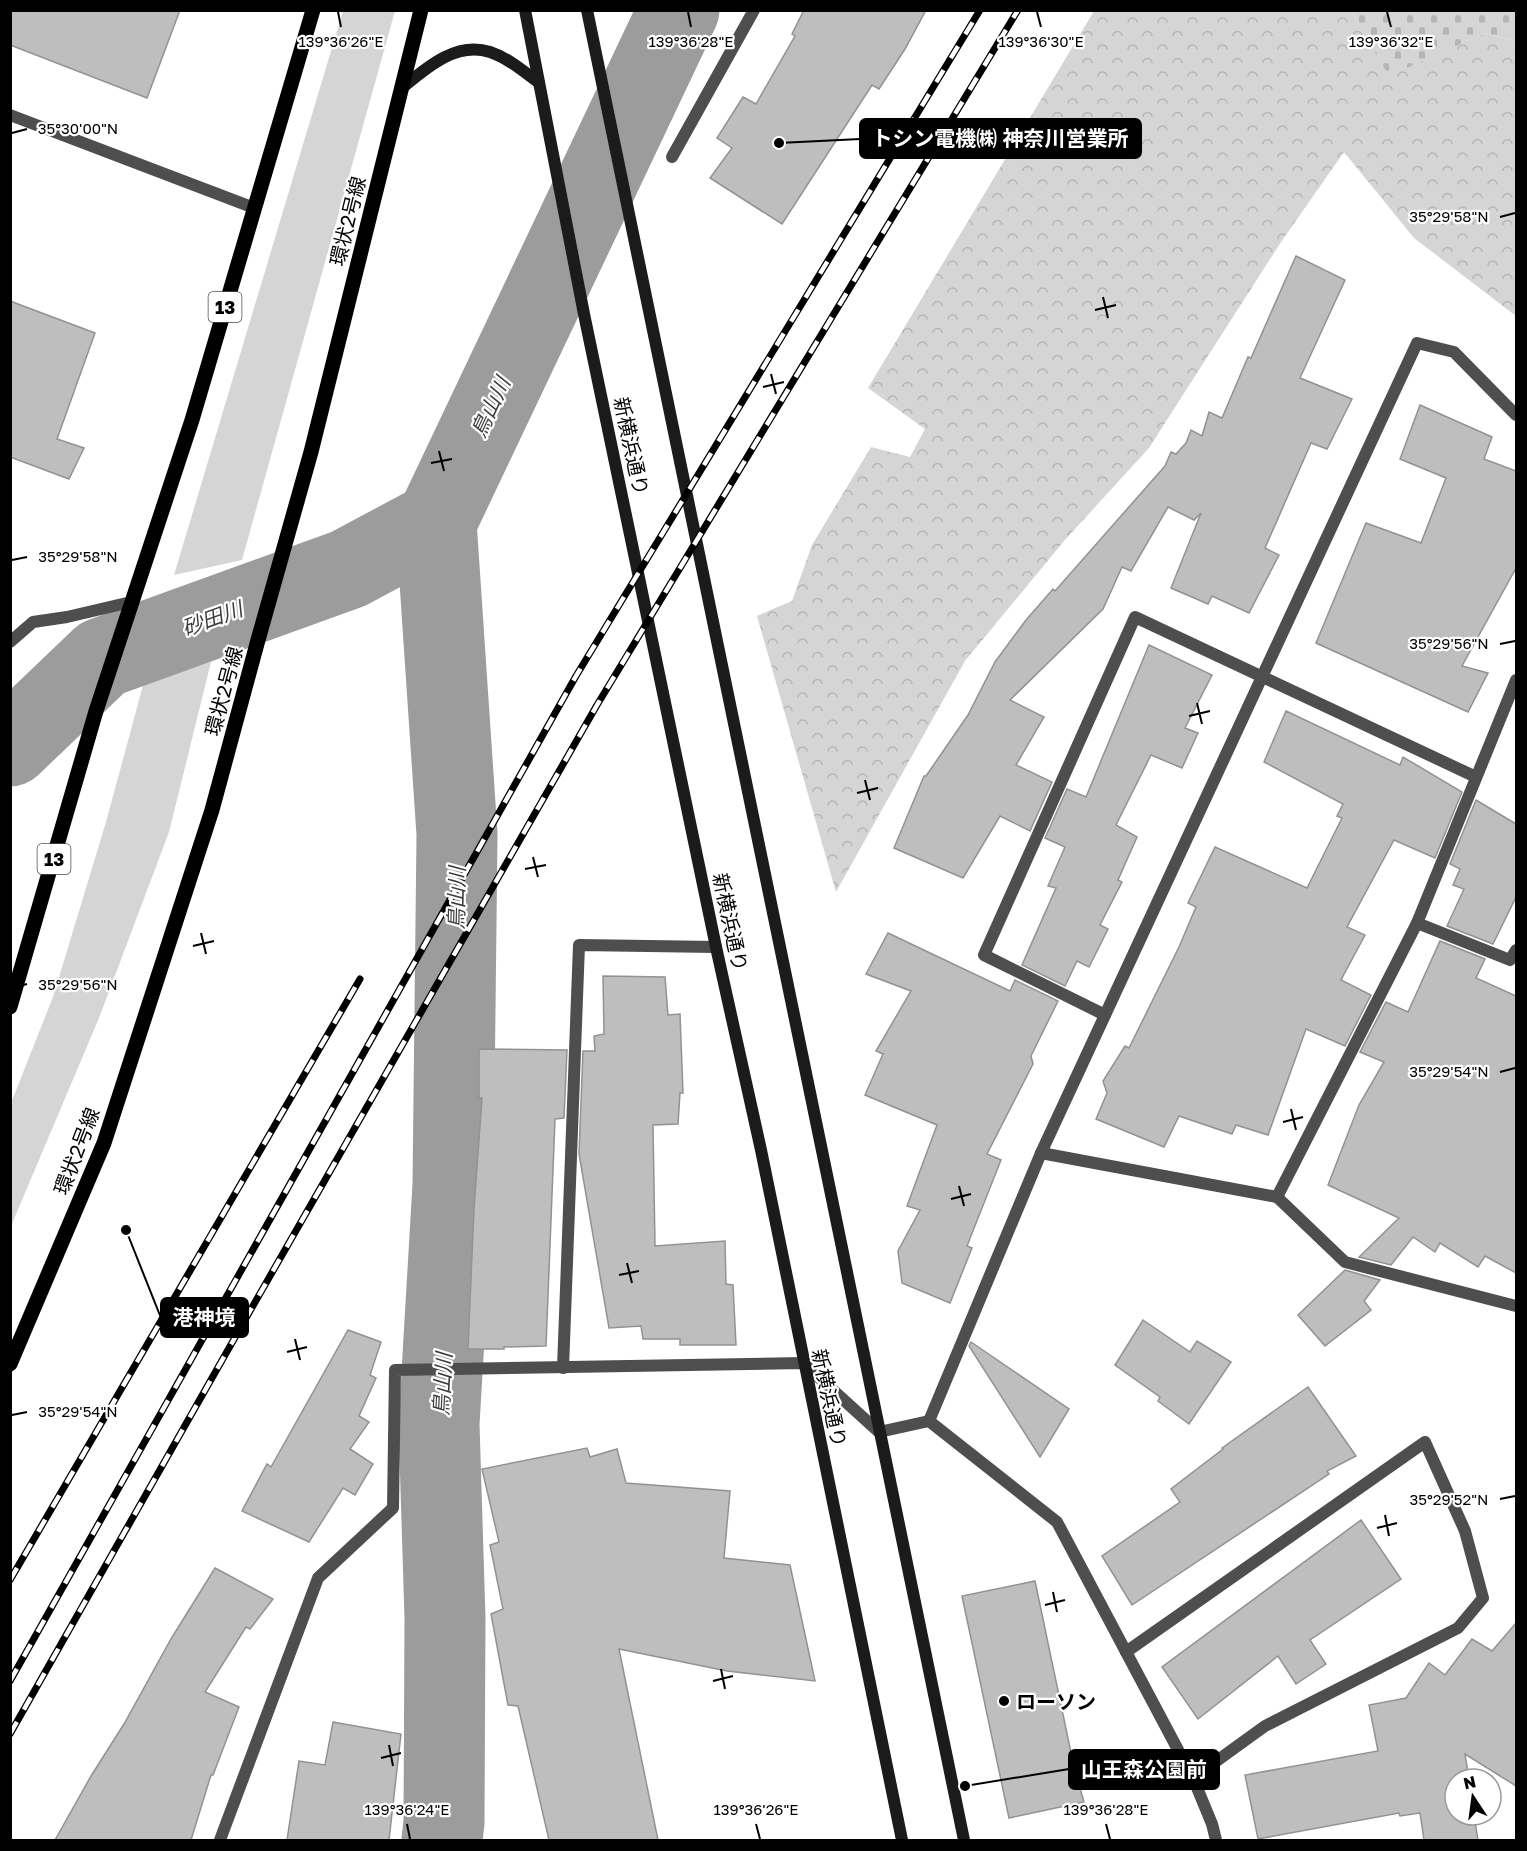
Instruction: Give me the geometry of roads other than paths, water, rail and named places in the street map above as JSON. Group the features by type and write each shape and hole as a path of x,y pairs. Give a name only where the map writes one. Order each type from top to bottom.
{"main road":[{"name":"13","path":"10,1007 96,711 130,602 192,420 313,10"},
{"name":"環状2号線","path":"10,1364 104,1143 212,810 311,452 421,10"}],"street":[{"name":"新横浜通り","path":"525,10 584,315 716,947 761,1150 902,1840"},
{"name":"新横浜通り","path":"587,10 964,1840"},
{"path":"672,157 754,10"},
{"path":"402,88 429,66 452,54 471,49 490,52 500,57 539,87"},
{"path":"10,115 254,208"},
{"path":"929,1421 1041,1153 1417,343 1454,352 1516,415"},
{"path":"10,642 33,622 67,617 130,602"},
{"path":"1105,1015 984,955 1136,617 1261,678 1476,777"},
{"path":"1277,1197 1417,923 1516,680"},
{"path":"1417,923 1510,960 1516,950"},
{"path":"563,1368 579,945 716,947"},
{"path":"1041,1153 1277,1197 1345,1262 1516,1305"},
{"path":"220,1840 318,1578 393,1508 395,1370 803,1363 879,1432 929,1421"},
{"path":"929,1421 1057,1522 1193,1778 1212,1824 1216,1840"},
{"path":"1126,1652 1425,1442 1465,1531 1483,1598 1458,1628 1265,1726 1193,1778"}],"waterway":[{"name":"鳥山川","path":"442,1840 445,1618 439,1424 453,1185 457,834 436,522 679,10"},
{"name":"砂田川","path":"10,746 102,658 348,569 436,522"}],"railway":[{"path":"10,1681 576,676 980,10"},
{"path":"10,1734 597,705 1018,10"},
{"path":"10,1580 360,979"}],"place":[{"name":"トシン電機㈱ 神奈川営業所","path":"779,143"},
{"name":"港神境","path":"126,1230"},
{"name":"ローソン","path":"1004,1701"},
{"name":"山王森公園前","path":"965,1786"}]}
